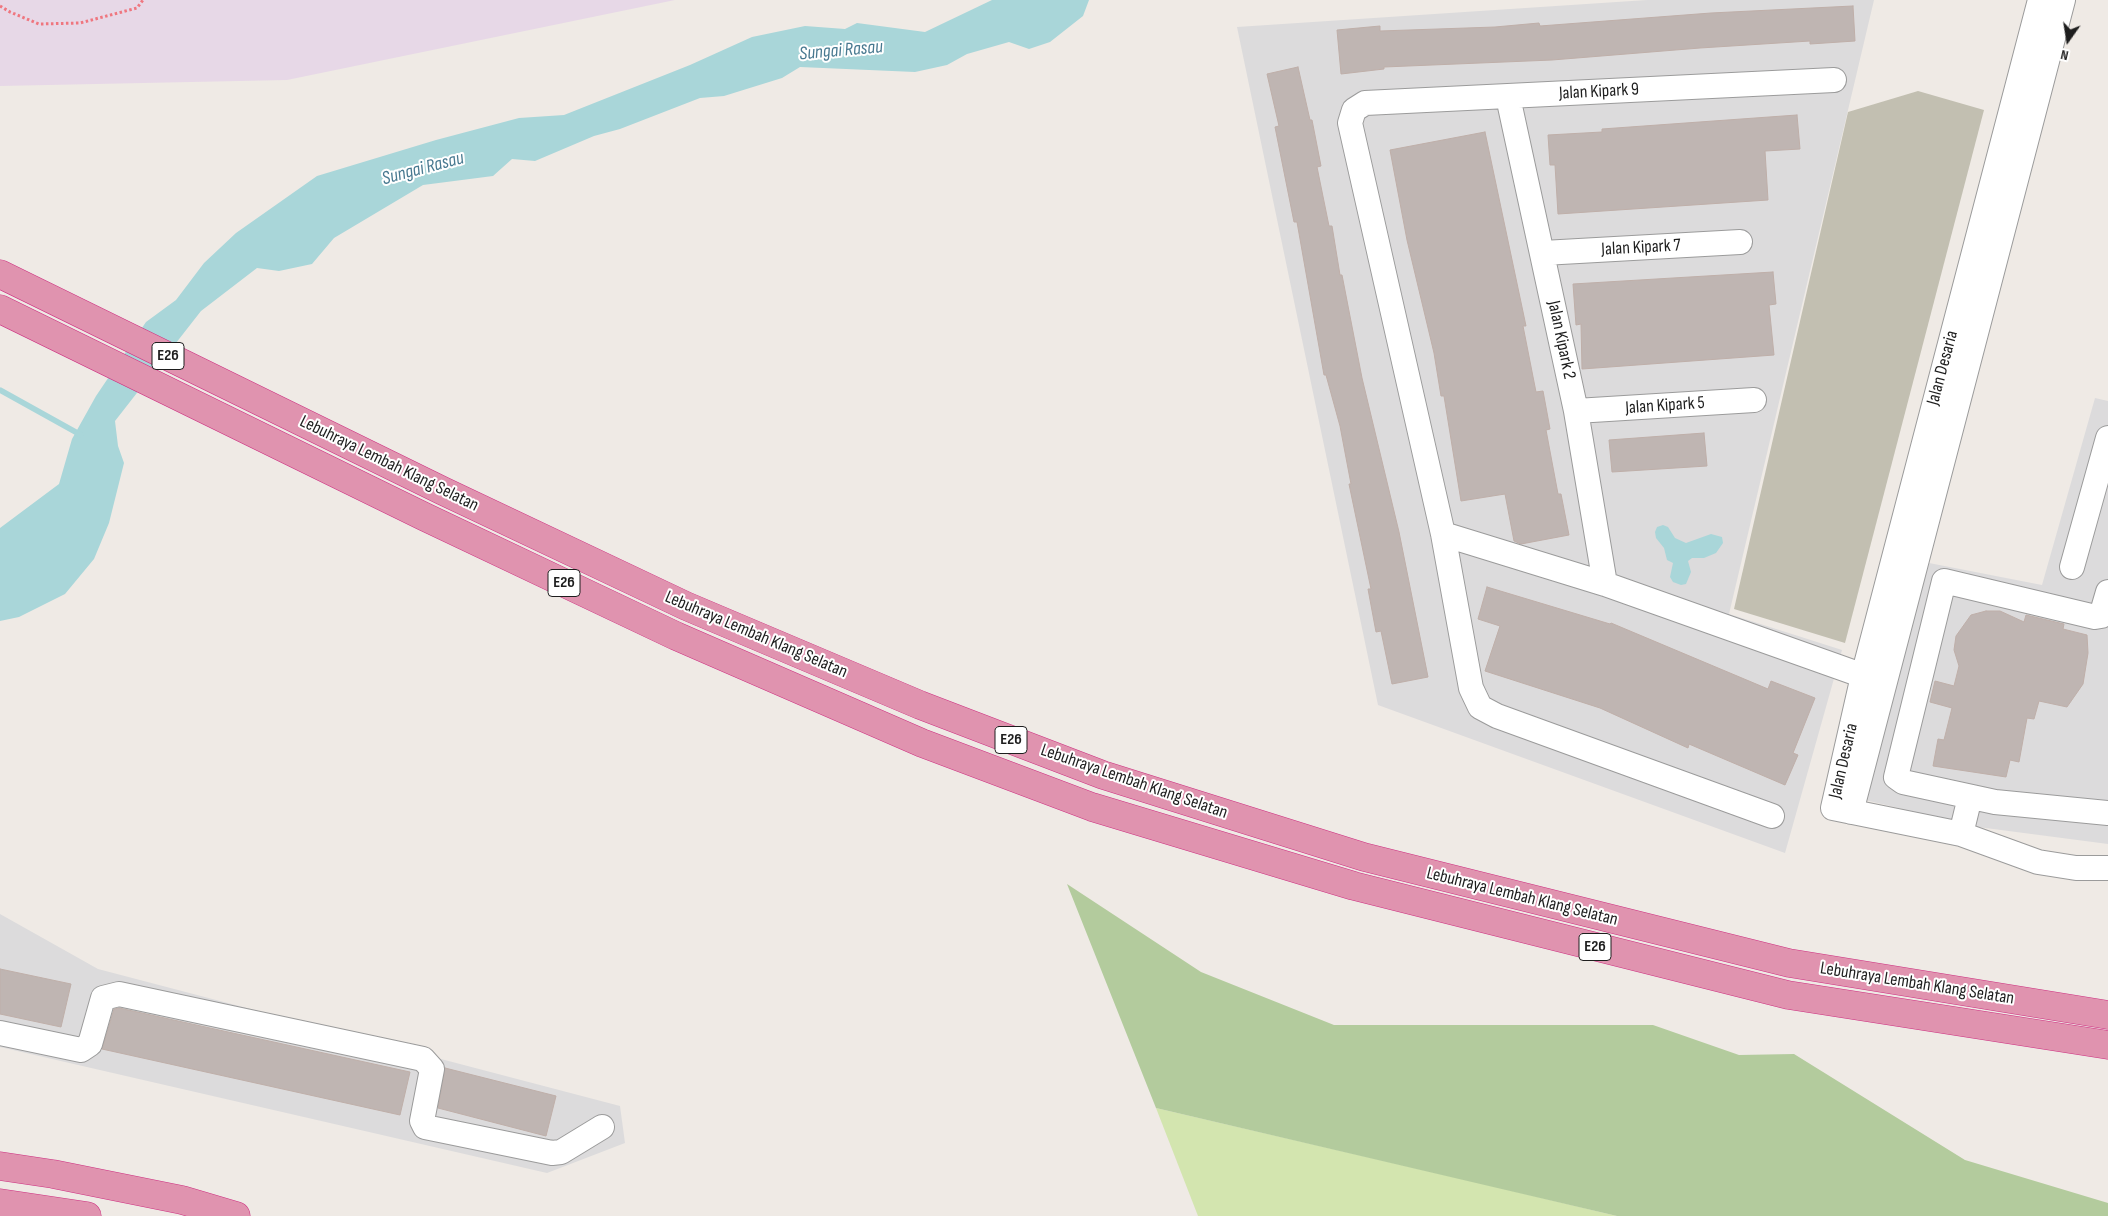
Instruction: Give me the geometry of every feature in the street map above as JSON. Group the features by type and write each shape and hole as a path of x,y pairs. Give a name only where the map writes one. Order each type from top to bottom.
{"highway":[{"name":"Lebuhraya Lembah Klang Selatan","path":"0,274 443,491 686,606 920,705 1103,774 1364,857 1789,963 2108,1015"},
{"name":"Lebuhraya Lembah Klang Selatan","path":"0,309 425,517 676,636 922,743 1092,807 1354,886 1788,995 2108,1045"},
{"path":"0,1166 53,1174 174,1198 236,1216"},
{"path":"0,1203 87,1216"}],"street":[{"name":"Jalan Desaria","path":"1961,834 1833,808 1873,680 2040,0"},
{"name":"Jalan Desaria","path":"1873,680 1914,574 2063,0"},
{"name":"Jalan Kipark 9","path":"1443,534 1350,123 1354,110 1365,103 1834,80"},
{"name":"Jalan Kipark 2","path":"1508,97 1576,412 1604,584"},
{"name":"Jalan Kipark 7","path":"1543,253 1740,242"},
{"name":"Jalan Kipark 5","path":"1576,412 1754,400"},
{"path":"2072,567 2108,438"},
{"path":"1772,816 1497,716 1480,707 1471,688 1443,534 1604,584 1873,680"},
{"path":"1914,574 2095,617 2101,616 2108,592"},
{"path":"1944,581 1896,777 1904,782 1970,797 2108,814"},
{"path":"1970,797 1961,834 2038,862 2076,868 2108,868"},
{"path":"0,1033 81,1050 90,1044 103,998 119,994 424,1059 432,1069 422,1121 425,1127 552,1153 561,1152 602,1127"}],"path":[{"path":"0,6 39,24 80,23 136,8 143,0"}],"shaded area":[{"path":"0,0 675,0 287,80 0,86"},
{"path":"1647,0 1874,0 1729,614 1842,650 1785,853 1378,705 1237,27"},
{"path":"1918,91 1984,110 1845,643 1734,609 1848,112"},
{"path":"2095,398 2108,401 2108,844 1978,827 1865,800 1929,563 2042,585"},
{"path":"0,914 98,969 620,1106 625,1143 547,1173 0,1047"}],"green space":[{"path":"1067,884 1201,972 1334,1025 1653,1025 1739,1055 1794,1054 1965,1160 2108,1203 2108,1216 1617,1216 1156,1108"},
{"path":"1156,1108 1492,1186 1617,1216 1198,1216"}],"water":[{"name":"Sungai Rasau","path":"992,0 1089,0 1083,16 1050,42 1029,49 1009,42 967,54 947,65 915,72 800,67 782,78 724,96 700,98 620,129 594,136 535,161 512,159 493,176 423,185 334,238 312,264 279,271 257,268 201,311 115,421 118,446 124,463 109,523 94,559 65,594 19,617 0,621 0,528 59,484 72,439 96,396 146,322 176,300 204,263 236,233 317,176 436,140 519,118 564,115 690,65 752,37 805,26 845,29 857,23 925,32"},
{"path":"1663,525 1668,527 1675,538 1686,543 1711,534 1722,537 1723,543 1716,553 1704,558 1692,558 1688,561 1691,572 1686,584 1681,585 1673,582 1670,577 1673,563 1667,560 1664,548 1656,538 1655,532 1657,527"}],"building":[{"path":"1853,6 1855,41 1810,44 1810,41 1552,60 1384,67 1384,69 1341,74 1337,30 1380,26 1380,31 1495,27 1539,23 1540,26 1711,13"},
{"path":"1298,67 1310,120 1312,120 1321,166 1317,167 1329,226 1332,226 1340,275 1342,275 1362,378 1399,532 1428,677 1392,684 1381,631 1376,632 1368,589 1371,589 1349,484 1351,484 1340,426 1326,375 1324,375 1297,222 1294,222 1275,127 1279,126 1267,74"},
{"path":"1797,115 1800,149 1765,151 1768,200 1558,214 1555,165 1550,165 1548,135 1602,132 1602,129"},
{"path":"1485,132 1526,326 1523,326 1536,392 1543,391 1550,429 1546,430 1558,494 1561,494 1569,535 1521,544 1514,541 1505,494 1461,501 1444,396 1441,396 1434,353 1407,240 1390,150"},
{"path":"1773,272 1776,304 1769,305 1774,355 1582,369 1581,324 1576,325 1573,284"},
{"path":"1704,433 1707,466 1612,472 1609,440"},
{"path":"1487,587 1611,623 1768,689 1771,681 1815,698 1793,753 1798,755 1785,785 1689,744 1688,748 1600,708 1485,671 1500,626 1478,619"},
{"path":"1986,611 2000,611 2024,622 2026,615 2064,624 2063,629 2087,635 2088,653 2083,684 2067,707 2039,701 2034,719 2027,718 2019,762 2010,760 2006,777 1933,766 1938,739 1944,740 1952,708 1930,702 1935,681 1954,686 1959,666 1954,650 1956,636 1971,615"},
{"path":"0,969 71,984 61,1027 0,1014"},
{"path":"119,1008 410,1072 400,1115 102,1049 114,1009"},
{"path":"445,1068 556,1096 546,1136 438,1108"}],"waterway":[{"path":"0,390 81,435"}]}
